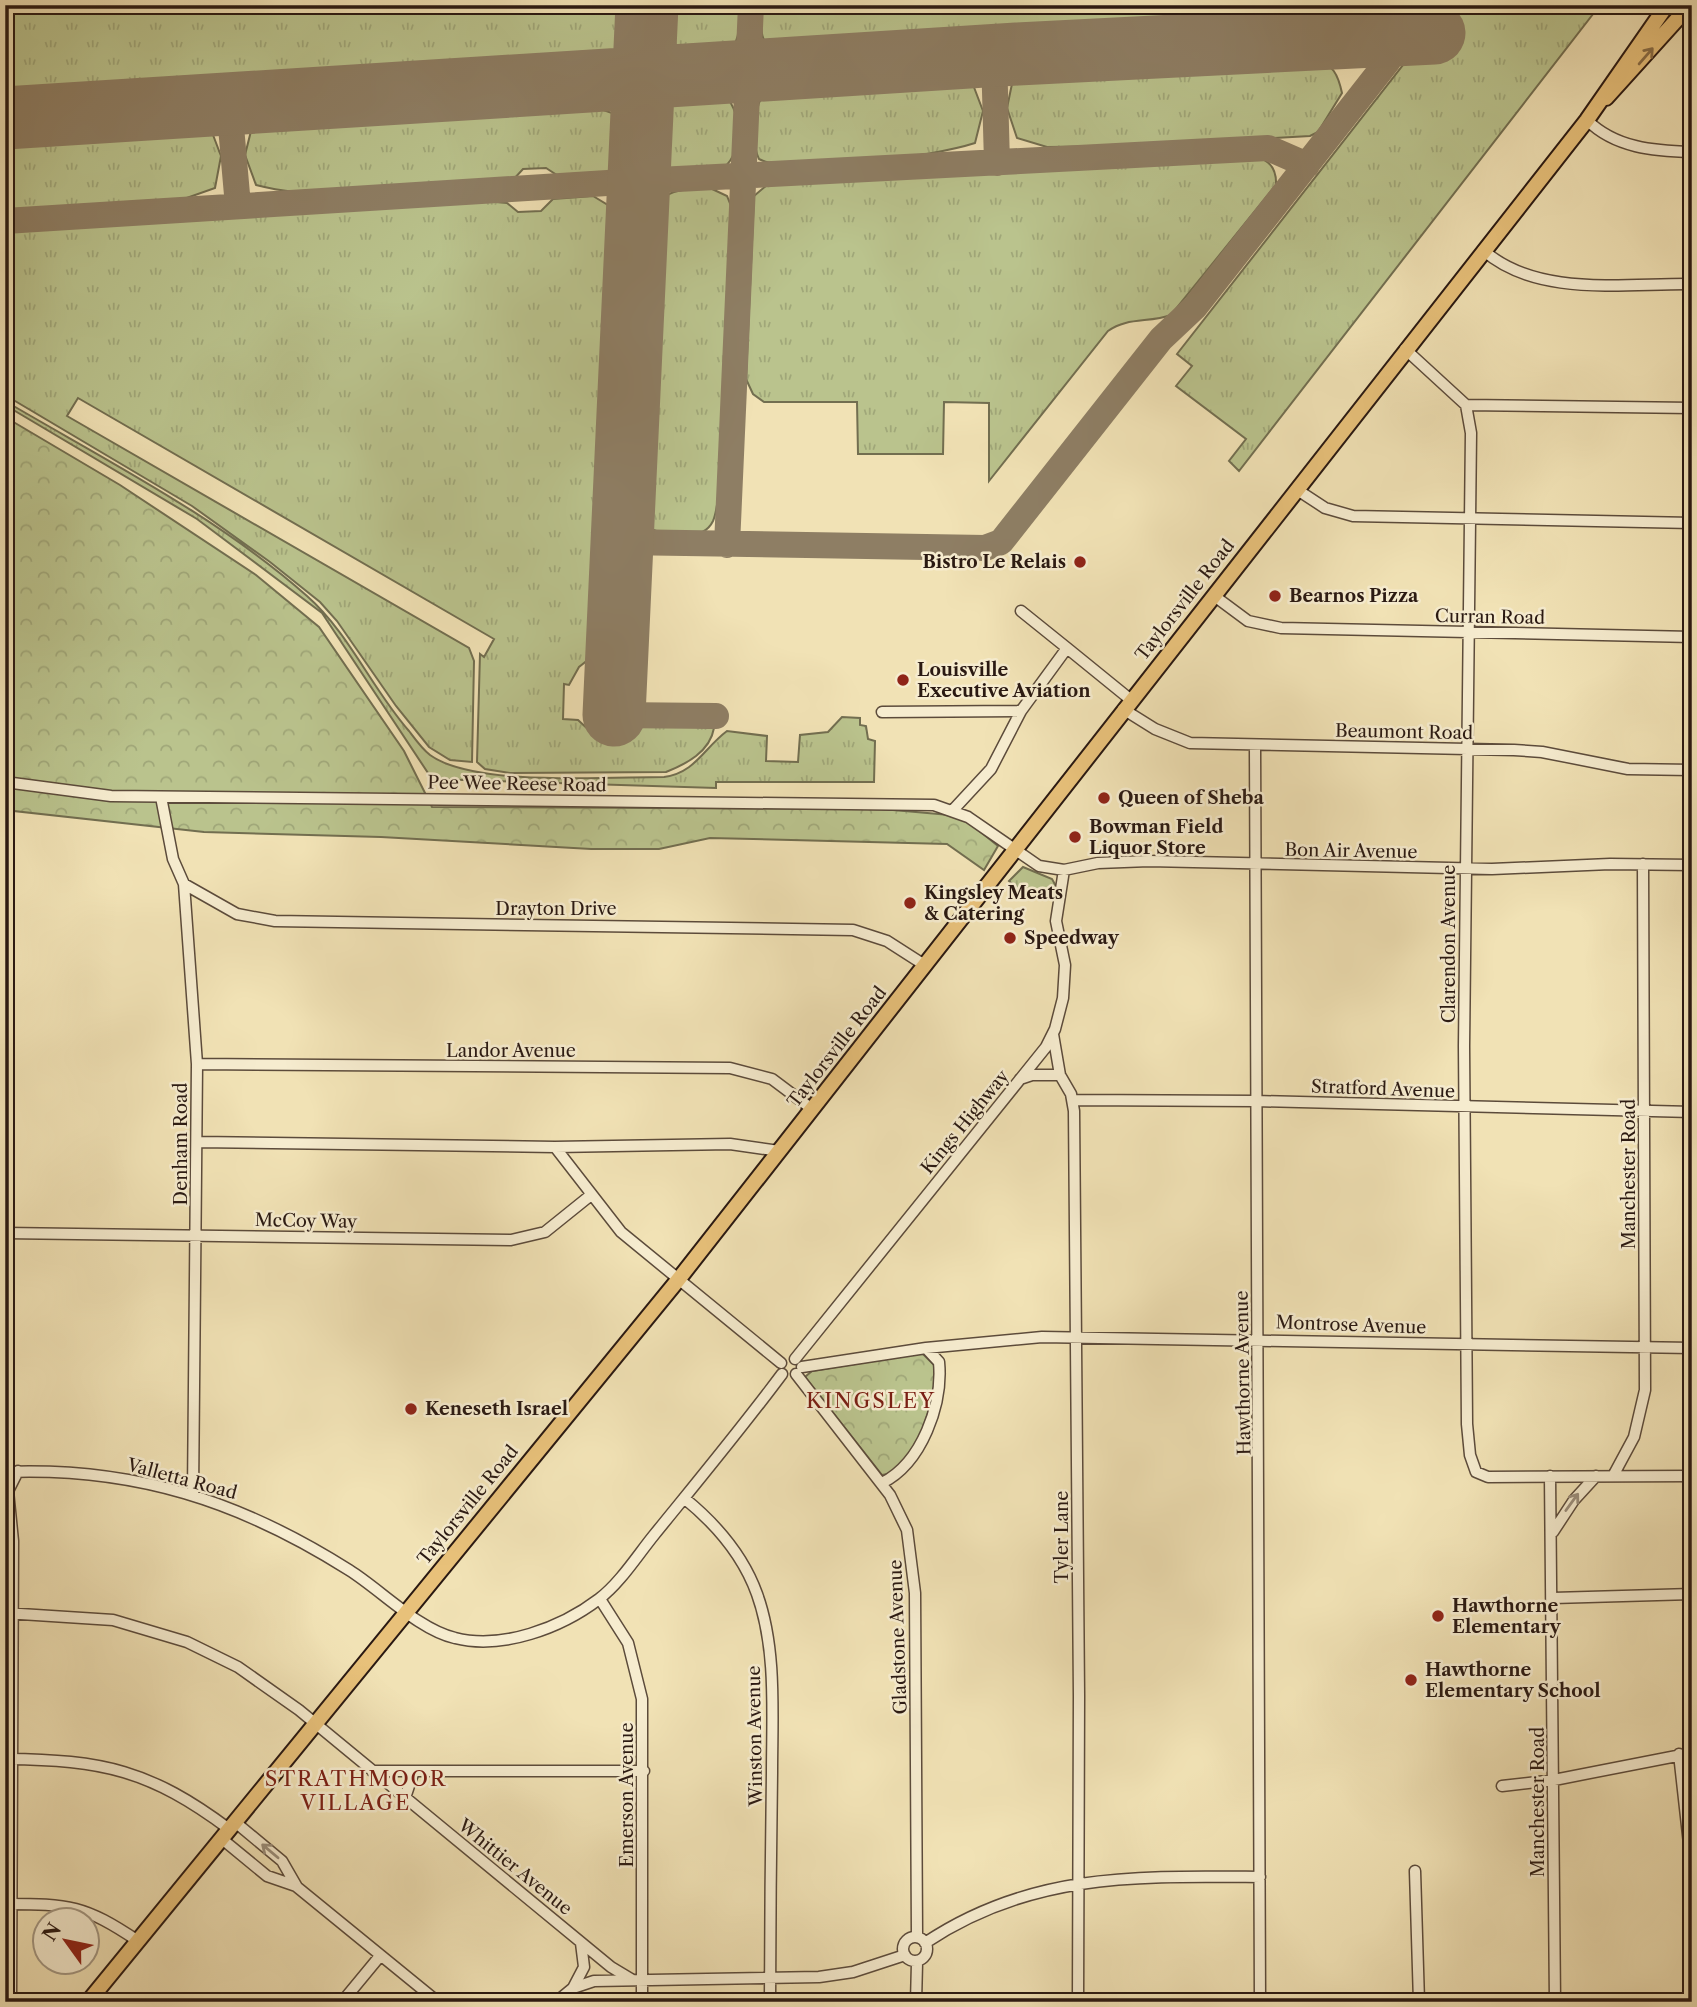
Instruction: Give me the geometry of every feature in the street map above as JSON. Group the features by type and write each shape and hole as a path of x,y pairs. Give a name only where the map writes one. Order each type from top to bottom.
{"main road":[{"name":"Taylorsville Road","path":"1600,104 1613,80 1667,5"},
{"name":"Taylorsville Road","path":"95,1999 138,1941 678,1280 813,1110 1483,250 1600,104 1620,86 1689,5"}],"street":[{"path":"1587,120 1606,134 1642,148 1692,152"},
{"path":"1483,250 1519,273 1553,283 1692,284"},
{"path":"1405,349 1466,405 1692,408"},
{"name":"Clarendon Avenue","path":"1466,405 1472,461 1465,868 1468,1444 1473,1469 1484,1477 1550,1476"},
{"path":"1296,489 1341,514 1471,520 1692,523"},
{"name":"Curran Road","path":"1213,595 1236,614 1263,626 1692,637"},
{"name":"Beaumont Road","path":"1021,611 1067,648 1155,729 1181,741 1542,752 1628,769 1692,770"},
{"path":"953,810 991,769 1021,711 1067,648"},
{"path":"882,712 1021,711"},
{"name":"Hawthorne Avenue","path":"1255,745 1257,1339 1260,1436 1260,2002"},
{"name":"Pee Wee Reese Road","path":"5,782 81,794 161,797 934,805 953,810 1017,849"},
{"name":"Denham Road","path":"161,797 173,859 184,884 197,1064 193,1494"},
{"name":"Bon Air Avenue","path":"1017,849 1039,866 1064,870 1117,862 1465,868 1692,865"},
{"name":"Manchester Road","path":"1613,1476 1634,1437 1642,1411 1646,1347 1643,864"},
{"name":"Kings Highway","path":"798,1367 1052,1034 1060,1012 1064,981 1063,952 1056,921 1064,870"},
{"name":"Drayton Drive","path":"184,884 236,914 275,921 853,930 887,941 926,966"},
{"name":"Tyler Lane","path":"1052,1034 1060,1075 1073,1100 1079,1696 1078,2002"},
{"name":"Landor Avenue","path":"197,1064 730,1068 772,1080 813,1110"},
{"path":"1020,1079 1032,1074 1060,1075"},
{"name":"Stratford Avenue","path":"1073,1100 1256,1101 1692,1112"},
{"path":"198,1142 555,1147 730,1144 779,1151"},
{"path":"555,1147 621,1231 781,1363 798,1367"},
{"name":"McCoy Way","path":"5,1233 519,1240 545,1232 591,1195"},
{"name":"Montrose Avenue","path":"798,1367 952,1345 1075,1336 1692,1348"},
{"path":"882,1483 904,1465 928,1427 938,1396 939,1362 952,1345"},
{"path":"926,1348 939,1362"},
{"path":"781,1363 779,1371 782,1374"},
{"path":"408,1611 450,1637 488,1641 515,1637 554,1625 600,1599 782,1374 798,1367"},
{"name":"Gladstone Avenue","path":"798,1367 882,1483 902,1518 915,1573 917,1934"},
{"path":"11,2002 8,1759 9,1613 13,1541 7,1503 8,1491 18,1471"},
{"name":"Valletta Road","path":"5,1472 96,1474 145,1481 193,1494 283,1530 359,1575 408,1611"},
{"path":"1550,1476 1692,1476"},
{"name":"Manchester Road","path":"1550,1476 1553,1532 1555,2002"},
{"path":"1553,1532 1573,1500 1595,1476"},
{"name":"Winston Avenue","path":"684,1498 711,1521 736,1552 752,1581 762,1611 769,1648 772,1725 771,2002"},
{"path":"1553,1598 1692,1594"},
{"name":"Emerson Avenue","path":"600,1599 628,1643 638,1676 643,1712 644,1771 637,1979 642,2002"},
{"name":"Whittier Avenue","path":"9,1613 113,1620 179,1639 238,1667 315,1723 580,1941 637,1979"},
{"path":"1502,1786 1554,1780 1692,1753"},
{"path":"1679,1754 1692,1871"},
{"path":"8,1759 83,1761 110,1766 178,1795 229,1830 282,1861 297,1887"},
{"path":"372,1771 644,1771"},
{"path":"405,1798 414,1771"},
{"path":"229,1830 267,1876 297,1887 438,2002"},
{"path":"1415,1871 1419,2002"},
{"path":"925,1943 996,1904 1077,1883 1152,1876 1261,1877"},
{"path":"8,1904 68,1906 86,1910 138,1941"},
{"path":"916,1963 910,1962 905,1955 909,1939 917,1934 925,1943 924,1955 916,1963 916,2002"},
{"path":"573,1988 584,1967 580,1941"},
{"path":"556,2002 573,1988 594,1981 771,1979 843,1974 905,1955"},
{"path":"342,2002 380,1956"}],"green space":[{"path":"5,5 623,5 628,25 622,42 616,49 600,59 590,61 590,67 5,102"},
{"path":"660,5 738,5 739,29 733,47 727,53 708,58 675,50 665,42 661,34"},
{"path":"762,5 1377,5 1365,17 1352,21 776,55 763,39"},
{"path":"1406,5 1600,5 1239,471 1229,461 1246,439 1176,386 1192,366 1177,354 1414,51 1435,47 1433,16 1414,15"},
{"path":"1315,58 1334,71 1342,93 1318,132 1310,136 1129,146 1047,147 1017,138 1007,108 1013,79 1029,73"},
{"path":"956,78 972,82 983,111 975,143 929,154 866,163 802,166 759,159 755,146 756,118 762,97 771,90"},
{"path":"720,93 728,99 737,120 737,144 727,164 713,172 681,171 666,166 659,158 656,148 656,126 660,116 675,102 685,98"},
{"path":"589,100 589,105 612,113 621,131 619,159 606,175 595,179 563,179 546,168 523,169 512,181 504,183 379,193 316,194 256,185 245,155 253,123 267,118"},
{"path":"193,123 210,127 221,156 215,188 181,200 5,214 5,134"},
{"path":"1244,155 1268,162 1274,171 1276,185 1171,315 1130,322 1108,331 989,481 989,403 944,402 943,454 858,454 857,402 764,402 753,394 746,379 754,196 767,185"},
{"path":"710,188 727,196 731,206 718,498 713,521 708,528 700,533 682,536 662,533 646,526 638,506 649,224 653,212 664,197 689,189"},
{"path":"593,196 611,207 617,225 598,652 579,667 569,685 564,684 563,719 578,720 590,731 610,737 624,736 644,724 714,728 708,744 696,756 666,772 510,773 485,769 477,762 480,654 484,657 494,639 78,398 67,416 469,648 474,661 472,762 450,760 429,747 396,706 337,621 320,602 192,506 5,395 5,229 484,201 507,203 518,212 541,211 553,199"},
{"path":"5,401 161,491 273,567 322,611 421,747 450,765 477,772 542,778 664,777 684,771 727,731 767,736 766,761 798,762 800,735 828,732 842,717 860,718 860,725 866,726 868,739 875,741 874,782 716,782 716,788 432,779 322,613 197,519 5,405"},
{"path":"5,417 120,485 256,575 319,627 404,751 432,807 882,809 961,816 998,846 984,870 947,844 710,838 659,849 591,849 381,837 204,832 5,810"},
{"path":"1023,867 1052,879 1056,886 1054,891 1044,897 1025,897 1009,881"},
{"path":"922,1353 936,1367 928,1413 915,1447 905,1461 895,1470 882,1475 805,1377 812,1371"}],"taxiway":[{"path":"727,545 751,5"},
{"path":"622,542 985,548 1001,542 1161,339 1195,307 1388,61 1391,5"},
{"path":"994,56 997,163"},
{"path":"229,104 238,206"},
{"path":"5,221 639,181 1268,148 1307,165"},
{"path":"614,715 716,716"}],"runway":[{"path":"614,715 647,5"},
{"path":"5,118 1017,54 1434,33"}],"place":[{"name":"Bistro Le Relais","path":"1080,562"},
{"name":"Bearnos Pizza","path":"1275,596"},
{"name":"Louisville Executive Aviation","path":"903,680"},
{"name":"Queen of Sheba","path":"1104,798"},
{"name":"Bowman Field Liquor Store","path":"1075,837"},
{"name":"Kingsley Meats & Catering","path":"910,903"},
{"name":"Speedway","path":"1010,938"},
{"name":"Keneseth Israel","path":"411,1409"},
{"name":"Hawthorne Elementary","path":"1438,1616"},
{"name":"Hawthorne Elementary School","path":"1411,1680"}],"district":[{"name":"KINGSLEY","path":"871,1400"},
{"name":"STRATHMOOR VILLAGE","path":"356,1790"}]}
